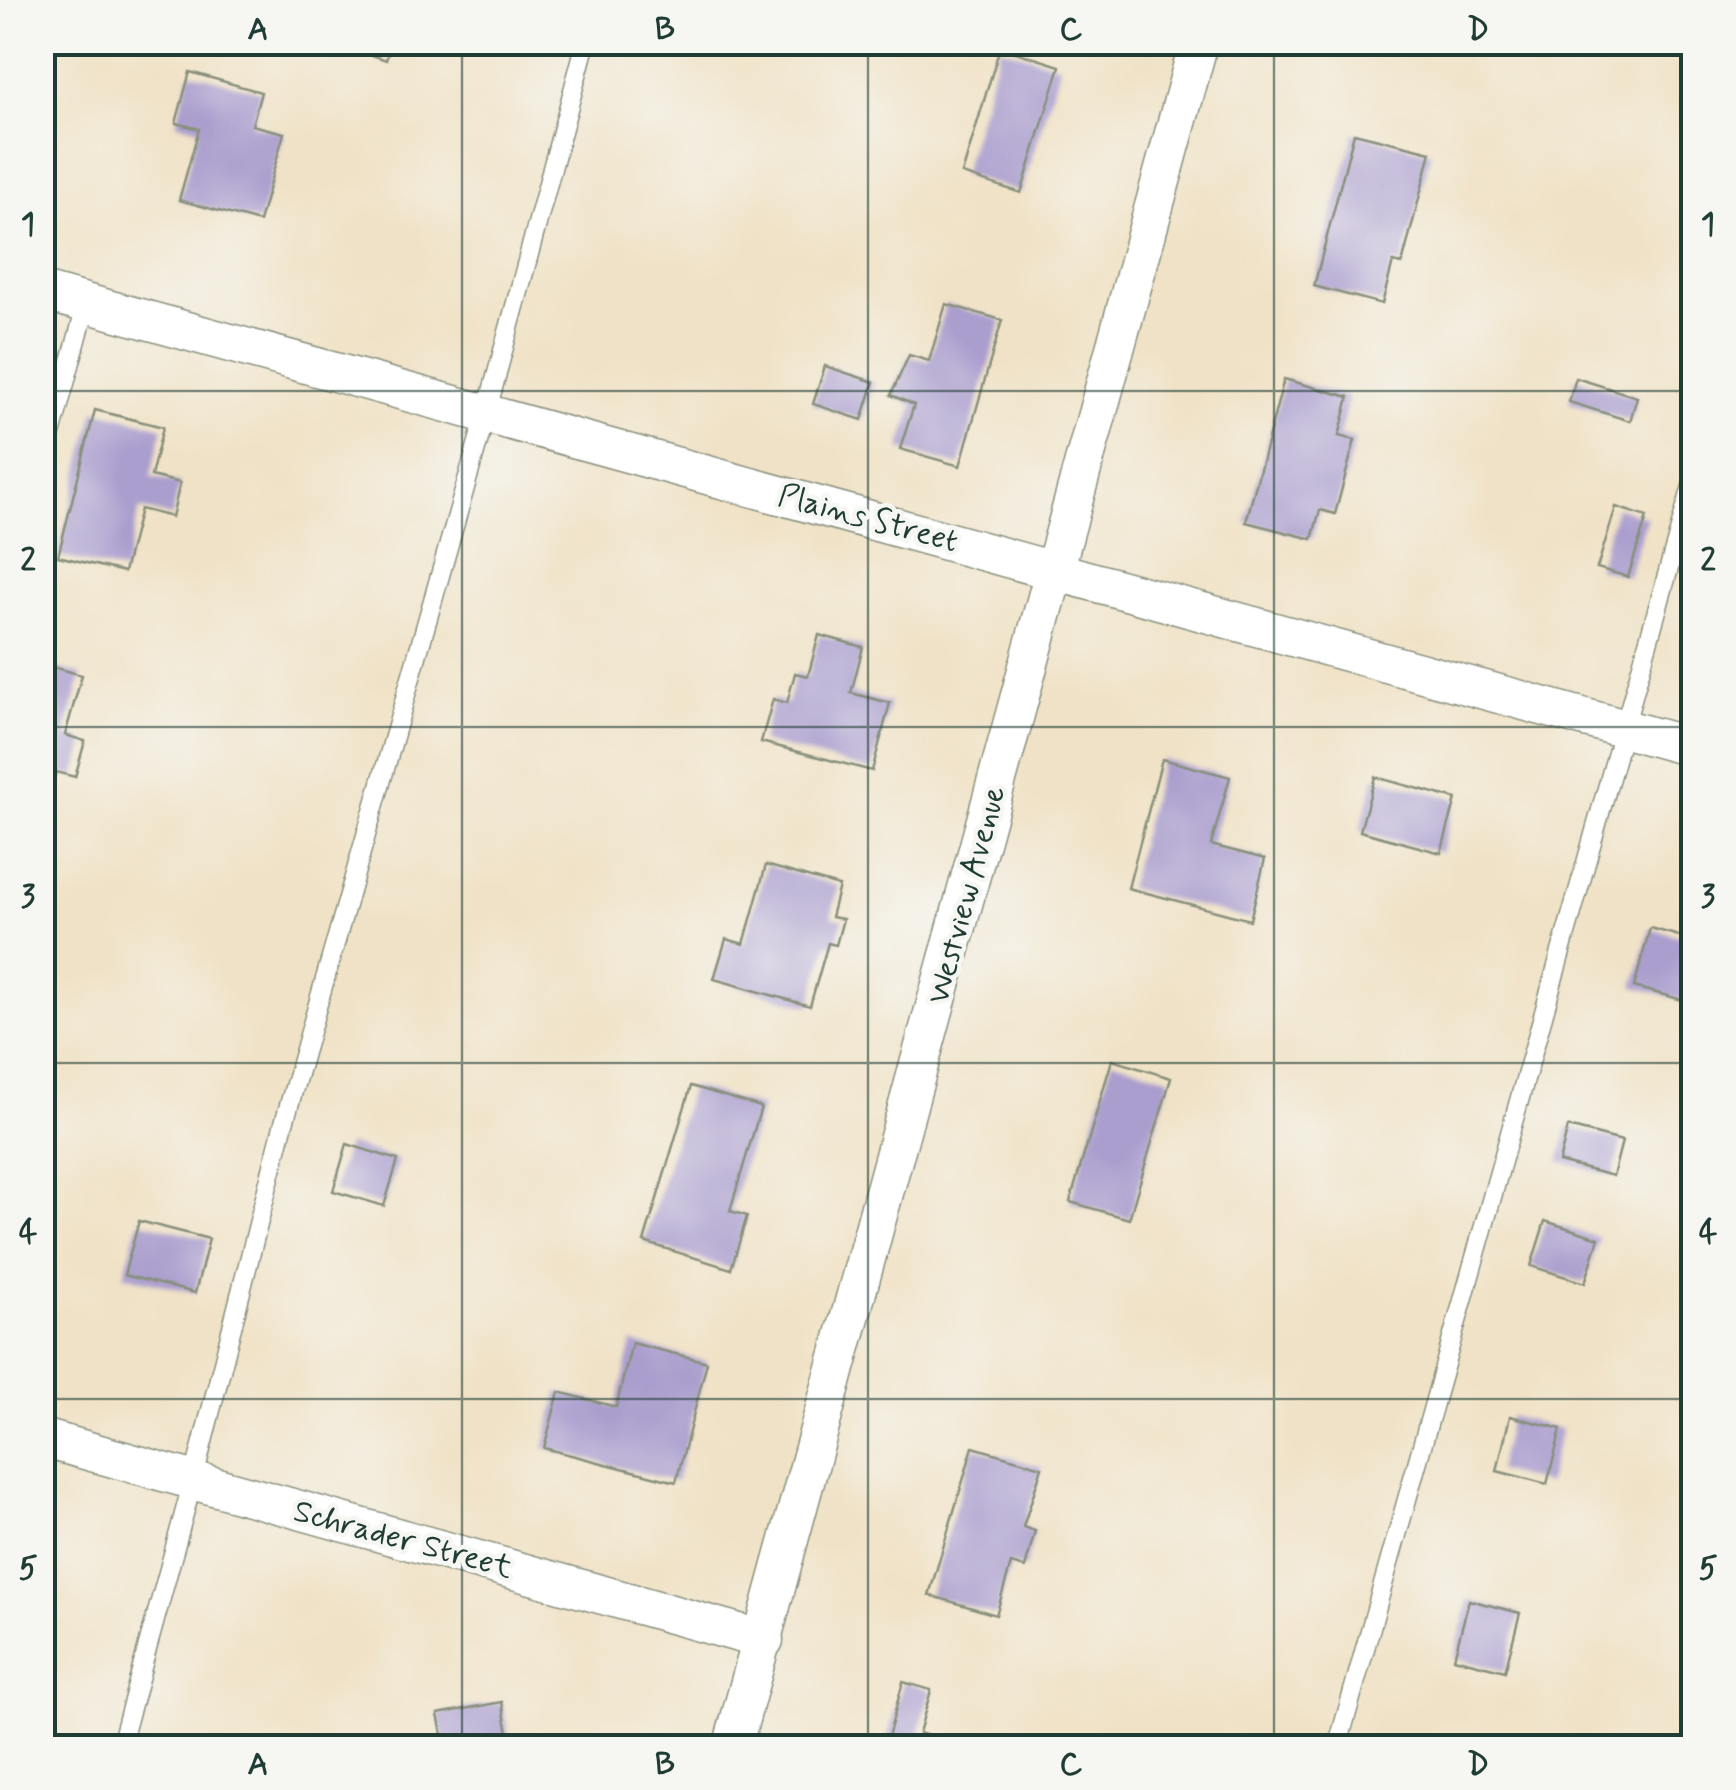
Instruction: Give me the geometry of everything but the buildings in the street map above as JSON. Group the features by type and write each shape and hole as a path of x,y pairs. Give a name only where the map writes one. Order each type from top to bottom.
{"street":[{"name":"Westview Avenue","path":"732,1748 1199,42"},
{"name":"Plains Street","path":"42,291 1694,748"},
{"name":"Schrader Street","path":"42,1438 764,1640"}],"lane":[{"path":"120,1748 282,1130 486,414 586,42"},
{"path":"42,467 87,304"},
{"path":"1337,1748 1694,479"}]}
